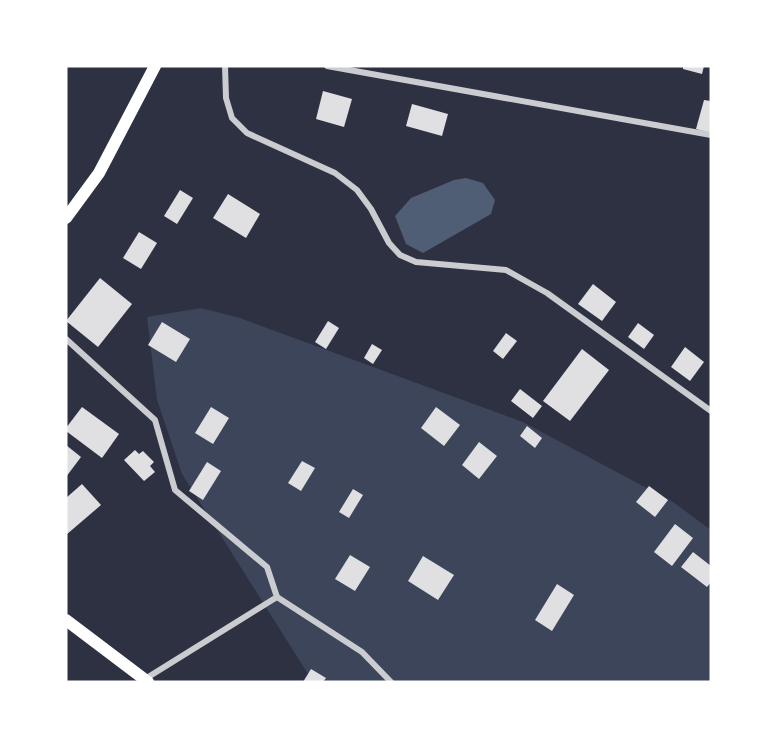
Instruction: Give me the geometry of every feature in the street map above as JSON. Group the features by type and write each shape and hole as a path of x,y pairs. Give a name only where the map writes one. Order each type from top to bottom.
{"main road":[{"path":"66,218 99,173 155,66"},
{"path":"66,620 146,681"}],"street":[{"path":"225,66 226,98 232,118 247,134 336,173 357,189 371,209 389,243 400,255 416,262 507,270 547,293 711,411"},
{"path":"327,66 711,135"},
{"path":"66,339 155,420 176,490 267,567 277,597 362,652 391,682"},
{"path":"146,681 277,597"}],"shaded area":[{"path":"466,178 483,183 495,200 491,214 423,253 406,244 395,216 411,198 454,180"},
{"path":"201,308 240,318 523,422 673,502 711,530 711,682 313,682 182,474 157,400 147,317"}],"building":[{"path":"683,66 704,66 702,74 683,69"},
{"path":"323,91 352,99 344,127 316,119"},
{"path":"704,100 711,101 711,133 696,129"},
{"path":"412,104 448,114 442,136 406,126"},
{"path":"180,190 193,198 177,224 164,216"},
{"path":"228,194 260,214 246,238 213,218"},
{"path":"139,232 157,243 141,269 123,258"},
{"path":"100,278 132,304 98,347 66,321"},
{"path":"593,284 616,302 602,321 578,304"},
{"path":"328,321 339,328 326,349 315,342"},
{"path":"162,322 190,339 176,362 148,345"},
{"path":"638,323 654,335 644,349 628,337"},
{"path":"506,333 517,341 503,359 493,351"},
{"path":"372,344 382,350 373,364 364,358"},
{"path":"685,347 704,362 690,381 671,367"},
{"path":"582,349 609,370 570,421 543,401"},
{"path":"520,389 542,406 533,418 511,401"},
{"path":"82,407 119,434 102,458 66,431"},
{"path":"211,407 229,418 213,444 195,433"},
{"path":"436,407 460,425 444,446 421,428"},
{"path":"527,426 542,438 535,448 520,436"},
{"path":"479,442 497,456 479,479 462,465"},
{"path":"66,445 81,457 66,477"},
{"path":"135,450 139,454 143,451 154,462 150,466 155,472 144,481 124,460"},
{"path":"302,461 315,468 301,491 288,483"},
{"path":"207,462 221,471 203,500 189,491"},
{"path":"82,484 101,505 66,535 66,498"},
{"path":"649,486 668,500 655,517 636,502"},
{"path":"353,489 363,495 349,518 339,512"},
{"path":"675,524 693,538 672,566 654,552"},
{"path":"693,552 711,566 711,582 707,587 681,567"},
{"path":"350,555 370,567 355,591 335,579"},
{"path":"423,556 454,575 438,600 408,581"},
{"path":"557,584 574,595 552,631 535,620"},
{"path":"311,669 326,678 323,682 303,682"}]}
